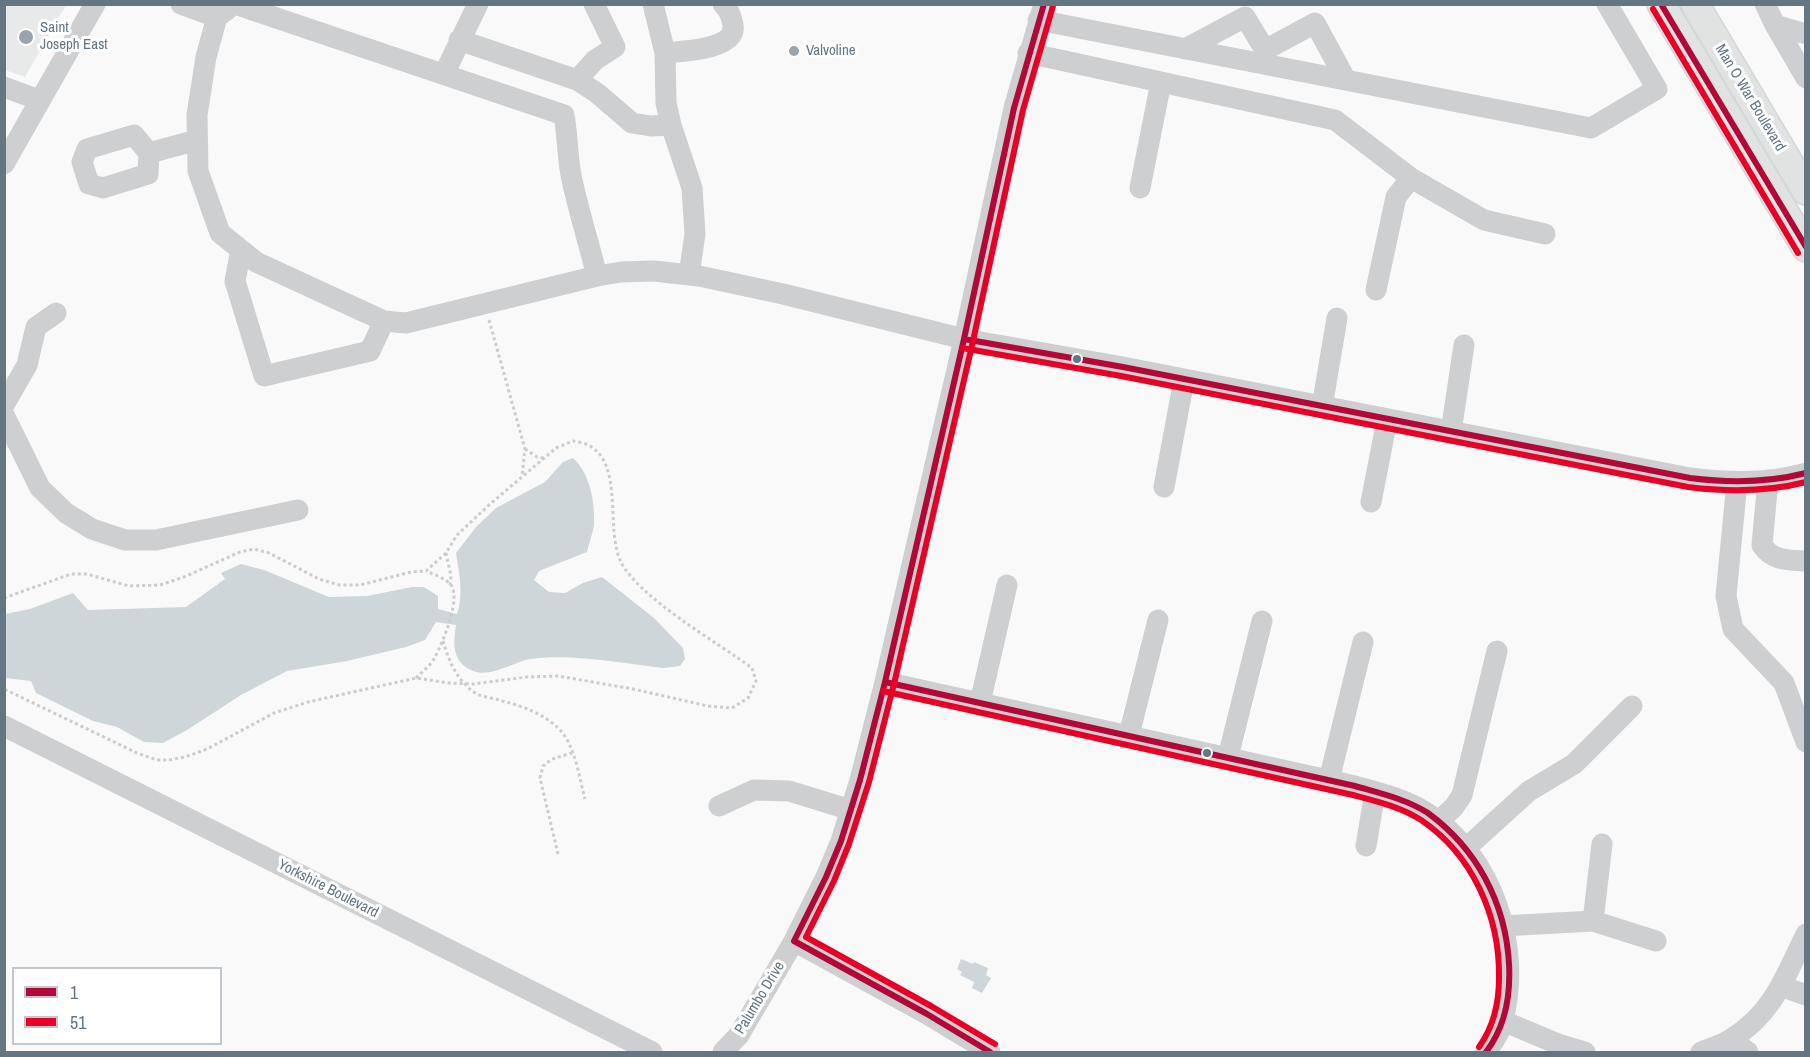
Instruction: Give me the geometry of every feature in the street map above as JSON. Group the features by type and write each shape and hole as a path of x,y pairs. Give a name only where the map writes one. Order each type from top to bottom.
{"main road":[{"name":"Man O War Boulevard","path":"1661,4 1806,248"},
{"name":"Man O War Boulevard","path":"1695,4 1806,191"}],"street":[{"path":"181,4 229,9 444,74 564,115 572,180 597,276"},
{"path":"444,74 478,4"},
{"path":"577,80 595,60 615,47 594,4"},
{"path":"653,4 665,53 666,103 692,188 695,234 688,275"},
{"path":"665,53 723,44 731,37 734,30 730,12 723,4"},
{"path":"1041,12 1185,49 1263,57 1346,80 1591,128 1657,89 1607,4"},
{"path":"1765,4 1806,78"},
{"path":"4,164 87,8"},
{"path":"229,9 207,57 196,115 198,171 220,233 256,262 384,321 406,323 597,276 621,272 654,271 688,275 783,294 964,339 1690,478 1737,482 1768,480 1806,473"},
{"name":"Palumbo Drive","path":"723,1053 739,1035 794,941 826,877 851,810 885,682 964,339 1014,108 1041,12"},
{"path":"1185,49 1245,17 1263,57"},
{"path":"1263,57 1315,23 1346,80"},
{"path":"1775,25 1806,34"},
{"path":"459,40 577,80 597,93 632,123 651,126 671,125"},
{"path":"1028,53 1335,120 1411,178 1484,220 1545,234"},
{"path":"1140,188 1161,82"},
{"path":"4,87 39,100"},
{"path":"149,153 197,140"},
{"path":"1376,290 1396,197 1411,178"},
{"path":"241,250 235,280 264,376 370,351 384,321"},
{"path":"4,405 27,365 36,327 56,313"},
{"path":"1322,407 1337,318"},
{"path":"1450,432 1464,345"},
{"path":"1164,487 1184,380"},
{"path":"4,415 40,488 66,513 92,529 114,537 125,540 156,540 298,510"},
{"path":"1371,502 1387,420"},
{"path":"1768,480 1762,545 1767,553 1775,558 1806,561"},
{"path":"1737,482 1726,596 1733,629 1784,684 1806,742"},
{"path":"980,702 1007,585"},
{"path":"1129,735 1158,620"},
{"path":"1228,757 1262,621"},
{"path":"1329,780 1363,642"},
{"path":"1438,822 1454,807 1462,795 1497,651"},
{"path":"885,682 1329,780 1395,797 1428,813 1454,835 1465,849 1490,887 1503,926 1509,966 1503,1021 1486,1053"},
{"path":"1465,849 1529,791 1574,764 1632,706"},
{"name":"Yorkshire Boulevard","path":"4,726 652,1053"},
{"path":"719,806 754,790 789,791 851,810"},
{"path":"1366,846 1375,792"},
{"path":"1593,921 1602,844"},
{"path":"1503,926 1593,921 1656,941"},
{"path":"1701,1053 1731,1040 1759,1017 1775,997 1806,934"},
{"path":"794,941 927,1014 990,1053"},
{"path":"1781,986 1806,995"},
{"path":"1503,1021 1585,1053"},
{"path":"1731,1040 1748,1053"}],"path":[{"path":"484,304 525,449 522,477"},
{"path":"4,689 137,753 157,760 169,760 207,749 274,713 308,702 416,678 463,683 558,676 633,689 708,706 732,708 748,698 756,681 752,668 678,617 636,582 621,562 614,542 609,476 604,459 590,446 573,441 556,448 457,535 446,552 426,571"},
{"path":"525,449 537,457 544,458"},
{"path":"4,598 71,574 87,574 129,586 160,585 240,552 254,549 269,553 319,579 339,585 360,585 411,572 426,571 450,585 454,592 453,607 443,641 434,659 416,678"},
{"path":"446,552 451,576 450,585"},
{"path":"443,641 455,672 463,683 478,695 521,706 543,716 561,731 572,753 585,799"},
{"path":"558,854 540,778 543,766 552,759 572,753"}],"shaded area":[{"name":"Saint Joseph East","path":"5,4 66,5 25,77 5,70"},
{"path":"573,458 584,472 594,507 593,531 587,552 539,571 534,580 549,592 565,593 583,583 602,577 654,618 683,648 685,659 680,666 663,668 596,659 546,657 530,659 494,671 480,673 461,663 455,652 456,625 436,622 425,640 406,647 347,661 287,671 241,695 163,743 144,742 117,727 93,721 36,693 31,681 5,678 5,614 30,609 73,593 88,610 186,607 225,579 221,573 241,564 264,570 329,597 367,596 412,587 424,587 438,596 438,609 457,614 461,591 456,553 476,527 496,508 545,482 563,462"},
{"path":"961,959 988,968 986,975 991,978 982,993 972,988 974,982 960,975 962,972 957,969"}],"transit line":[{"name":"1","path":"794,941 841,841 860,780 885,682 964,339 1014,108 1044,4"},
{"name":"1","path":"1661,4 1806,247"},
{"name":"51","path":"995,1044 806,937 834,881 849,844 869,782 894,684 973,341 1023,110 1053,6"},
{"name":"51","path":"1653,9 1798,253"},
{"name":"1","path":"964,339 1123,367 1690,478 1748,481 1777,479 1806,473"},
{"name":"51","path":"962,348 1121,376 1688,487 1747,490 1777,488 1806,482"},
{"name":"1","path":"885,682 1355,786 1402,800 1420,808 1445,827 1467,850 1485,878 1502,920 1507,943 1509,989 1505,1012 1486,1052"},
{"name":"51","path":"883,691 1353,795 1413,815 1439,834 1469,869 1480,889 1495,933 1498,955 1498,996 1492,1023 1479,1047"},
{"name":"1","path":"794,941 927,1014 990,1052"}],"place":[{"name":"Saint Joseph East","path":"26,37"},
{"name":"Valvoline","path":"794,51"}]}
